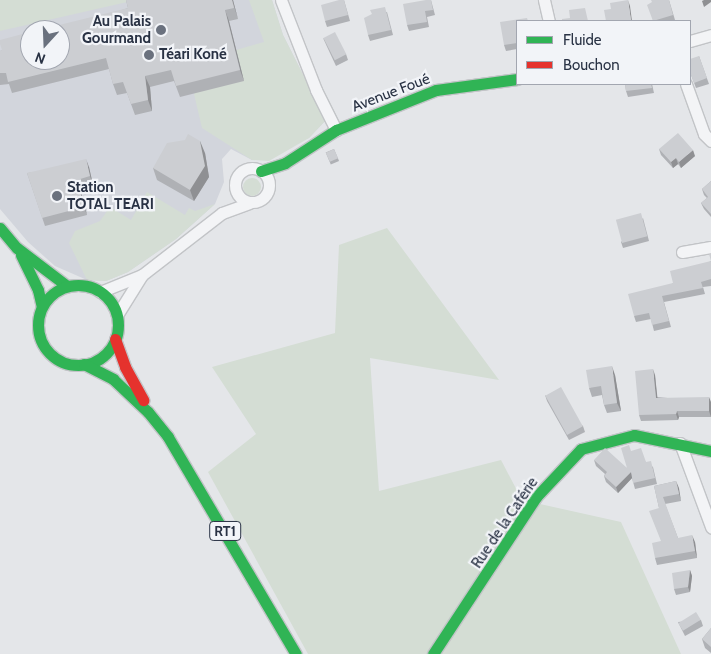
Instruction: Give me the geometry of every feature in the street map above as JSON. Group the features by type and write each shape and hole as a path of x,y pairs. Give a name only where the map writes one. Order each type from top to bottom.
{"main road":[{"name":"Avenue Foué","path":"262,170 285,163 336,130 436,90 516,79"},
{"path":"0,228 17,248 67,286"},
{"path":"17,248 38,290 42,307"},
{"path":"86,285 100,292 117,315 115,339 103,356 84,364 63,362 45,348 38,330 42,307 48,297 67,286 86,285"},
{"name":"RT1","path":"115,339 125,367 148,412"},
{"name":"RT1","path":"84,364 113,379 148,412 168,437 296,654"},
{"name":"Rue de la Caférie","path":"433,654 536,497 581,449 634,435 680,443 711,451"}],"street":[{"path":"281,0 316,90 336,130"},
{"path":"544,0 549,20"},
{"path":"691,41 711,35"},
{"path":"686,85 704,134 711,141"},
{"name":"Avenue Foué","path":"270,184 285,163"},
{"path":"100,292 142,275 222,213 264,198 270,184 262,170 243,171 237,178 236,190 222,213"},
{"path":"236,190 241,198 249,203"},
{"path":"682,252 711,248"},
{"path":"117,315 142,275"},
{"path":"680,443 711,527"}],"shaded area":[{"path":"0,0 136,0 48,20 20,20 20,26 0,31"},
{"path":"103,0 272,0 283,35 326,120 309,138 252,160 231,149 222,159 224,182 215,204 176,239 128,272 106,281 87,280 55,266 28,242 0,209 0,21"},
{"path":"249,0 272,0 283,35 326,120 309,138 269,161 252,160 202,128 194,94 236,50 264,42"},
{"path":"252,178 258,181 261,187 258,193 252,196 246,193 243,187 246,181"},
{"path":"147,192 185,215 189,208 195,211 215,204 176,239 128,272 106,281 87,280 69,243 75,231 100,221 110,207 131,220"},
{"path":"387,228 499,380 370,358 379,491 501,460 522,500 621,522 681,654 308,654 208,472 256,434 212,367 335,333 339,245"}],"building":[{"name":"Téari Koné","path":"126,0 232,0 234,8 225,10 240,70 176,86 171,70 145,76 148,100 131,104 123,82 113,84 106,58 70,67 70,22 128,8"},
{"path":"344,0 348,15 325,21 321,5"},
{"path":"431,0 433,10 425,11 427,22 407,25 403,4"},
{"path":"628,0 631,20 606,20 604,10 611,9 610,3"},
{"path":"651,0 669,0 673,15 653,20 647,5 652,2"},
{"path":"385,7 391,30 368,35 364,18 372,14 370,10"},
{"path":"585,8 588,20 562,20 570,18 569,10"},
{"path":"527,18 528,20 516,20 516,43 504,45 500,22"},
{"path":"335,32 346,54 335,60 323,38"},
{"name":"Téari Koné","path":"20,35 20,70 57,70 8,82 6,73 0,73 0,51 2,50 0,40"},
{"path":"699,56 707,78 694,83 691,75 691,59"},
{"path":"625,85 651,85 652,88 626,91"},
{"path":"678,133 693,150 679,162 676,158 671,162 659,149"},
{"path":"188,134 200,141 205,166 190,190 153,168 167,143 185,140"},
{"path":"334,149 338,158 330,162 326,153"},
{"path":"86,159 90,176 77,180 84,207 42,218 27,173"},
{"path":"711,181 711,214 701,203 708,197 702,189"},
{"path":"641,213 647,236 622,243 616,220"},
{"path":"711,261 711,279 701,282 703,288 662,296 669,321 652,325 649,313 634,316 628,294 673,283 670,271"},
{"path":"612,366 617,403 604,405 601,386 589,388 586,370"},
{"path":"653,369 656,398 709,397 709,411 677,411 676,414 639,415 635,371"},
{"path":"561,387 583,426 567,435 545,396"},
{"path":"629,445 631,451 641,448 646,462 651,461 655,478 633,483 631,472 616,487 604,476 607,472 594,460 605,448 627,468 621,448"},
{"path":"676,481 679,494 663,497 678,538 692,535 695,551 655,558 652,543 661,541 649,511 659,508 654,486"},
{"path":"690,570 688,587 674,589 672,573"},
{"path":"696,612 701,620 683,631 678,623"},
{"path":"711,628 711,647 702,639"}],"traffic: fast":[{"path":"261,171 285,163 336,130 436,90 516,79"},
{"path":"0,228 17,248 67,286"},
{"path":"21,255 38,290 42,307"},
{"path":"78,285 93,288 106,297 115,310 118,325 115,340 106,353 93,362 78,365 63,362 50,353 41,340 38,325 41,310 50,297 63,288 78,285"},
{"path":"84,364 113,379 148,412 168,437 296,654"},
{"path":"433,654 536,497 581,449 634,435 711,451"}],"traffic: jam":[{"path":"115,339 125,367 143,400"}],"place":[{"name":"Au Palais Gourmand","path":"161,30"},
{"name":"Téari Koné","path":"149,55"},
{"name":"Station TOTAL TEARI","path":"57,196"}]}
